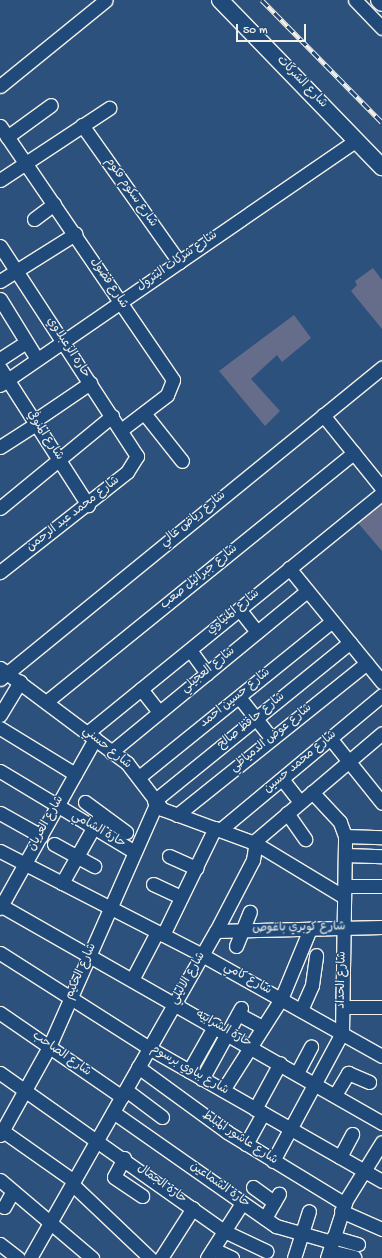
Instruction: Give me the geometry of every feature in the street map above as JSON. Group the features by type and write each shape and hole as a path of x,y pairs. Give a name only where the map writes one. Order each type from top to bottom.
{"main road":[{"name":"شارع الشركات","path":"220,0 382,167"},
{"path":"379,0 382,3"}],"street":[{"path":"0,86 106,0"},
{"path":"355,0 382,28"},
{"path":"4,131 51,105"},
{"path":"0,180 108,108"},
{"name":"شارع سكوم فكوم","path":"82,125 179,262"},
{"name":"شارع فضول","path":"4,131 173,380 172,391 121,430"},
{"name":"شارع شركات البترول","path":"4,382 356,140"},
{"path":"34,219 54,204"},
{"path":"0,281 75,234"},
{"name":"حاره الزعبلاوي","path":"0,246 135,451"},
{"path":"0,299 37,359"},
{"path":"0,359 26,342"},
{"name":"شارع رياض غالي","path":"2,673 382,367"},
{"name":"شارع المنوفي","path":"0,368 4,382 35,422 88,504"},
{"path":"0,447 90,382"},
{"path":"144,413 182,461"},
{"path":"324,415 382,488"},
{"path":"0,508 112,416"},
{"name":"شارع محمد عبد الرحمن","path":"0,572 131,469 137,456 135,451"},
{"name":"شارع جبرائيل صعب","path":"46,702 354,453"},
{"name":"شارع المنياوي","path":"91,736 141,689 382,493"},
{"path":"289,568 382,682"},
{"name":"شارع العجيلي","path":"111,752 308,590"},
{"path":"239,610 257,632"},
{"name":"شارع حسين احمد","path":"139,777 332,621"},
{"name":"شارع حافظ صالح","path":"155,802 350,642"},
{"path":"190,650 207,672"},
{"name":"شارع عوض الدمياطي","path":"177,814 367,663"},
{"name":"شارع حسني","path":"2,673 20,682 111,752 139,777 155,802"},
{"path":"0,715 20,682"},
{"path":"141,689 159,712"},
{"name":"شارع محمد حسين","path":"218,829 282,779 382,695"},
{"path":"239,697 272,739"},
{"path":"0,728 75,774"},
{"name":"شارع العريان","path":"0,906 75,774 91,736"},
{"path":"330,738 382,803"},
{"path":"255,843 287,813 349,761 379,740"},
{"name":"حارة الشامي","path":"0,771 57,807 135,852"},
{"path":"282,779 300,802"},
{"name":"شارع الحداد","path":"273,1161 326,1067 342,1033 345,836 340,822 312,792"},
{"path":"85,802 126,832"},
{"path":"155,802 177,814 255,843 344,891 382,886"},
{"name":"شارع الحكيم","path":"1,1132 49,1047 135,852 155,802"},
{"path":"0,813 41,836"},
{"path":"287,813 306,839"},
{"path":"62,883 101,814"},
{"path":"133,978 181,897 218,829"},
{"path":"345,836 382,837"},
{"name":"شارع الاليلي","path":"30,1258 216,931 253,860 255,843"},
{"path":"54,844 94,866"},
{"name":"شارع كامي","path":"0,851 110,909 202,955 382,1056"},
{"path":"345,855 382,856"},
{"path":"169,856 196,868"},
{"path":"153,884 181,897"},
{"name":"حارة الشرابيه","path":"0,906 176,1002 382,1123"},
{"path":"236,946 250,912"},
{"name":"شارع كوبري باغوص","path":"216,931 382,927"},
{"path":"223,1090 261,1026 281,999 310,929"},
{"name":"شارع بباوي برسوم","path":"0,953 149,1048 382,1181"},
{"path":"301,1010 312,985 316,955"},
{"path":"343,1007 382,1007"},
{"path":"202,1079 240,1011 261,1026"},
{"name":"شارع الصاحب","path":"0,1013 49,1047 162,1116"},
{"path":"189,1071 215,1025"},
{"path":"297,1073 308,1052 326,1067"},
{"path":"246,1144 280,1063"},
{"name":"شارع عاشور المبلط","path":"138,1068 246,1144 343,1208 381,1226"},
{"name":"حارة الجمال","path":"0,1073 98,1139 224,1231 266,1251"},
{"path":"335,1095 348,1073 369,1082"},
{"name":"حارة الشماعين","path":"113,1112 265,1218 301,1236 331,1247 358,1244"},
{"path":"1,1132 73,1182 150,1258"},
{"path":"340,1157 352,1134"},
{"path":"354,1257 331,1247 343,1208 382,1142"},
{"path":"124,1158 114,1176 142,1196"},
{"path":"0,1180 51,1222 88,1257"},
{"path":"253,1187 277,1198 265,1218"},
{"path":"4,1207 13,1191"},
{"path":"232,1258 210,1253 242,1203"},
{"path":"161,1258 193,1208"},
{"path":"294,1258 309,1211"},
{"path":"0,1244 18,1258"}],"building":[{"path":"373,268 382,280 382,329 351,291 357,285 355,281"},
{"path":"294,315 311,338 282,362 277,355 251,379 280,411 265,426 219,371"},
{"path":"382,503 382,551 358,523"}],"railway":[{"path":"262,0 382,122"}]}
